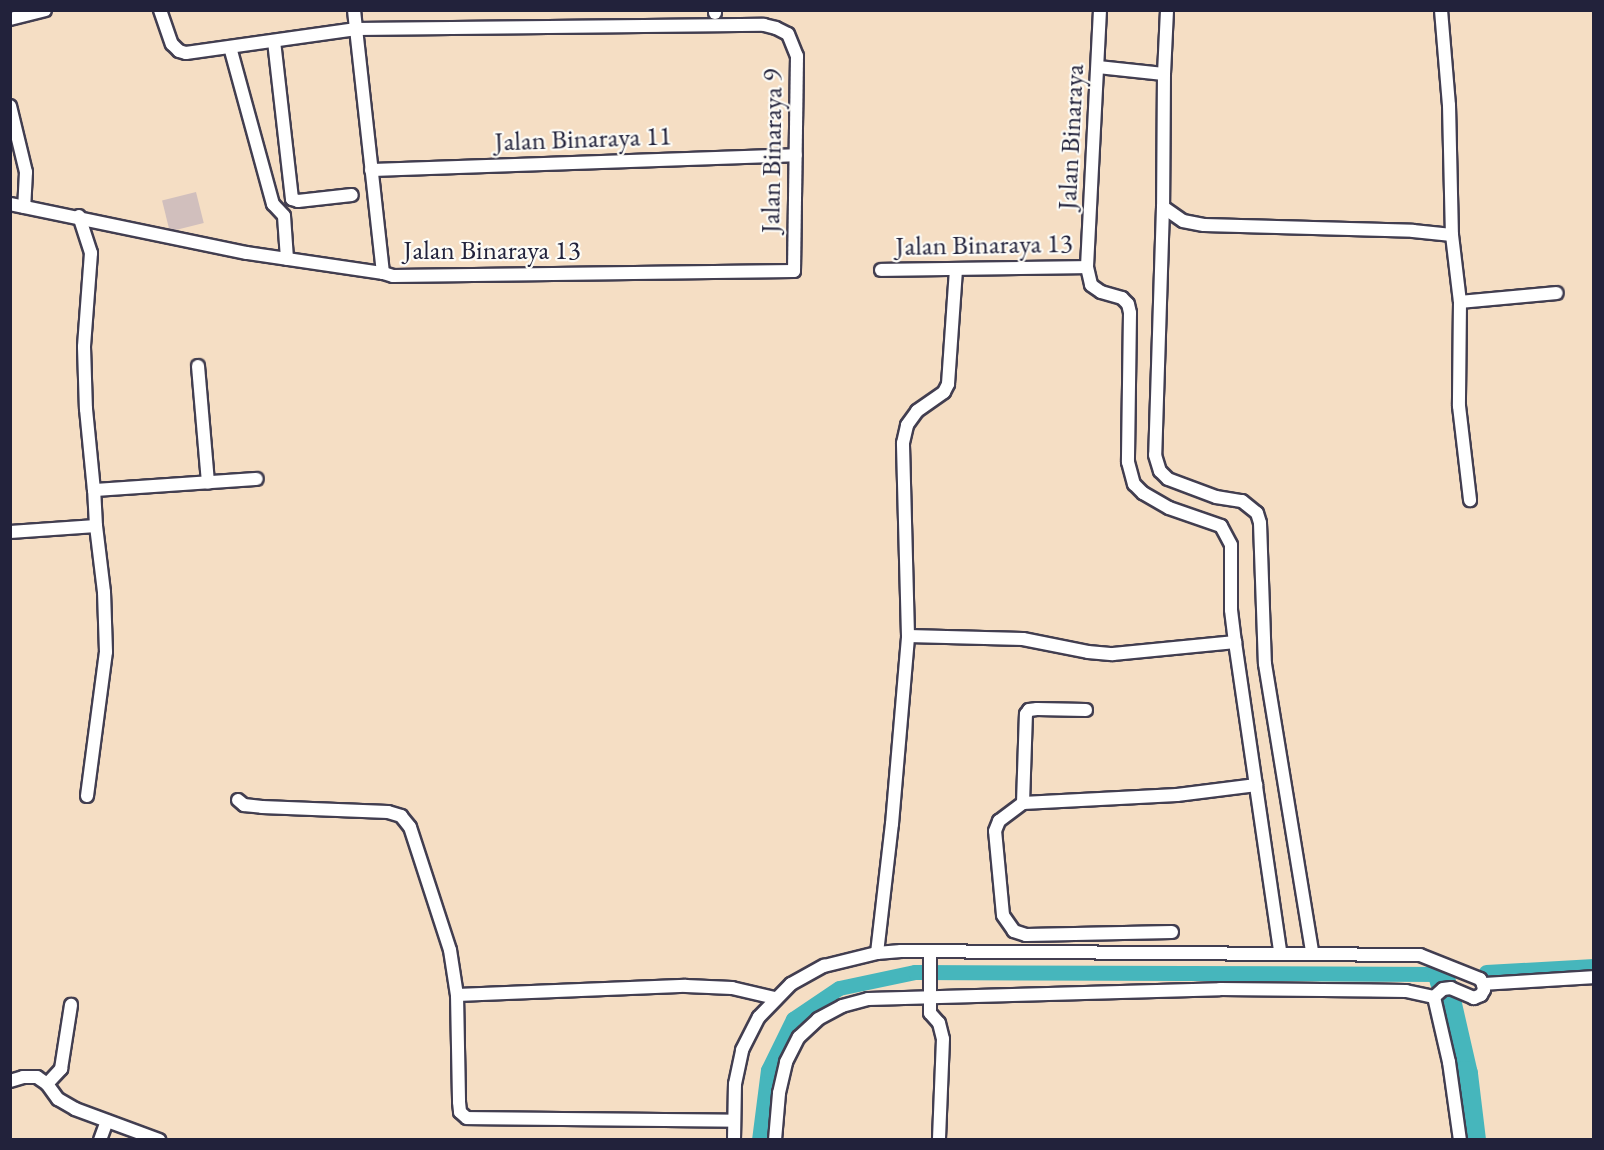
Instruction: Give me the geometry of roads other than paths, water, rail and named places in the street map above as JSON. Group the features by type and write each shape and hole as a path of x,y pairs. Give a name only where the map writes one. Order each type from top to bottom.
{"street":[{"path":"16,15 45,10"},
{"name":"Jalan Binaraya 9","path":"160,10 172,44 179,51 186,53 356,29 764,25 776,28 788,34 797,56 794,271"},
{"name":"Jalan Binaraya 13","path":"354,10 383,273 393,276 794,271"},
{"name":"Jalan Binaraya","path":"1087,267 1100,10"},
{"path":"1167,10 1156,464 1168,479 1216,497 1242,501 1257,513 1260,523 1265,664 1312,952"},
{"path":"1441,10 1449,105 1452,235 1460,302 1458,385 1470,500"},
{"path":"274,41 292,199 284,216 287,259"},
{"path":"230,47 273,204 284,216"},
{"path":"1098,67 1164,74"},
{"path":"10,106 26,172 24,207"},
{"name":"Jalan Binaraya 11","path":"372,170 796,154"},
{"path":"292,199 298,201 352,195"},
{"path":"10,204 287,259 383,273"},
{"path":"1163,207 1183,221 1204,225 1413,231 1452,235"},
{"path":"79,216 91,253 84,347 86,409 104,592 106,652 87,796"},
{"path":"1087,267 1091,285 1101,292 1122,298 1128,304 1130,313 1128,462 1134,484 1143,493 1169,508 1221,526 1227,535 1233,558 1231,610 1235,642 1280,952"},
{"name":"Jalan Binaraya 13","path":"881,270 1087,267"},
{"path":"877,953 892,824 908,636 903,443 907,425 917,411 944,392 948,384 956,269"},
{"path":"1460,302 1557,293"},
{"path":"198,366 208,483"},
{"path":"94,490 257,479"},
{"path":"10,532 96,526"},
{"path":"908,636 1023,639 1088,652 1113,654 1235,642"},
{"path":"1023,803 1026,714 1029,710 1037,709 1086,710"},
{"path":"1172,932 1026,935 1014,931 1003,915 995,831 999,821 1023,803 1178,795 1256,784"},
{"path":"238,800 244,805 262,807 388,812 401,816 410,827 450,950 456,996 460,1112 467,1118 734,1121"},
{"path":"734,1140 735,1084 742,1050 759,1017 790,984 824,966 877,953 930,955 1312,952 1420,955 1480,980 1483,984 1484,990 1481,995 1474,998 1451,988 1443,989 1434,997"},
{"path":"930,955 930,1013 939,1023 943,1039 939,1140"},
{"path":"1483,984 1593,977"},
{"path":"456,996 686,986 732,988 775,998"},
{"path":"775,1140 779,1093 786,1062 799,1037 812,1024 842,1006 868,999 930,992 1220,989 1406,992 1434,997"},
{"path":"1434,997 1449,1062 1460,1140"},
{"path":"47,1084 61,1069 71,1005"},
{"path":"10,1081 23,1077 37,1077 47,1084 58,1099 107,1121 159,1140"},
{"path":"100,1140 107,1121"}],"waterway":[{"path":"1486,972 1594,966"},
{"path":"759,1140 768,1070 793,1019 839,988 915,972 1441,974"},
{"path":"1441,974 1443,982"},
{"path":"1448,1000 1465,1074 1473,1140"}]}
